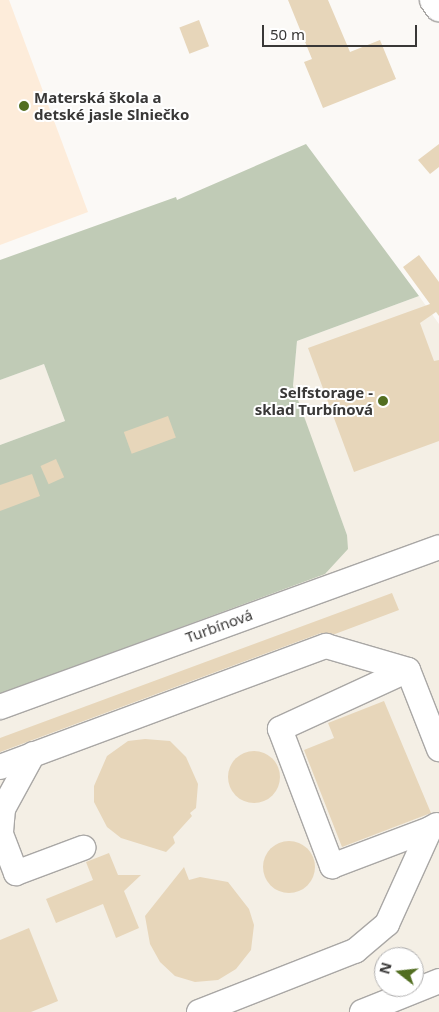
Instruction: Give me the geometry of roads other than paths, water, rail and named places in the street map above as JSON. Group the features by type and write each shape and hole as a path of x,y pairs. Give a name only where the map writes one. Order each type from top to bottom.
{"main road":[{"path":"434,0 439,7"}],"street":[{"name":"Turbínová","path":"0,707 439,547"},
{"path":"0,767 326,646 408,670"},
{"path":"408,670 439,749"},
{"path":"408,670 280,730 332,866 435,827"},
{"path":"33,754 3,809 1,834 16,873 83,848"},
{"path":"199,1012 356,951 388,924 435,827"},
{"path":"362,1012 439,981"}],"place":[{"name":"Materská škola a detské jasle Slniečko","path":"24,106"},
{"name":"Selfstorage - sklad Turbínová","path":"383,401"}]}
